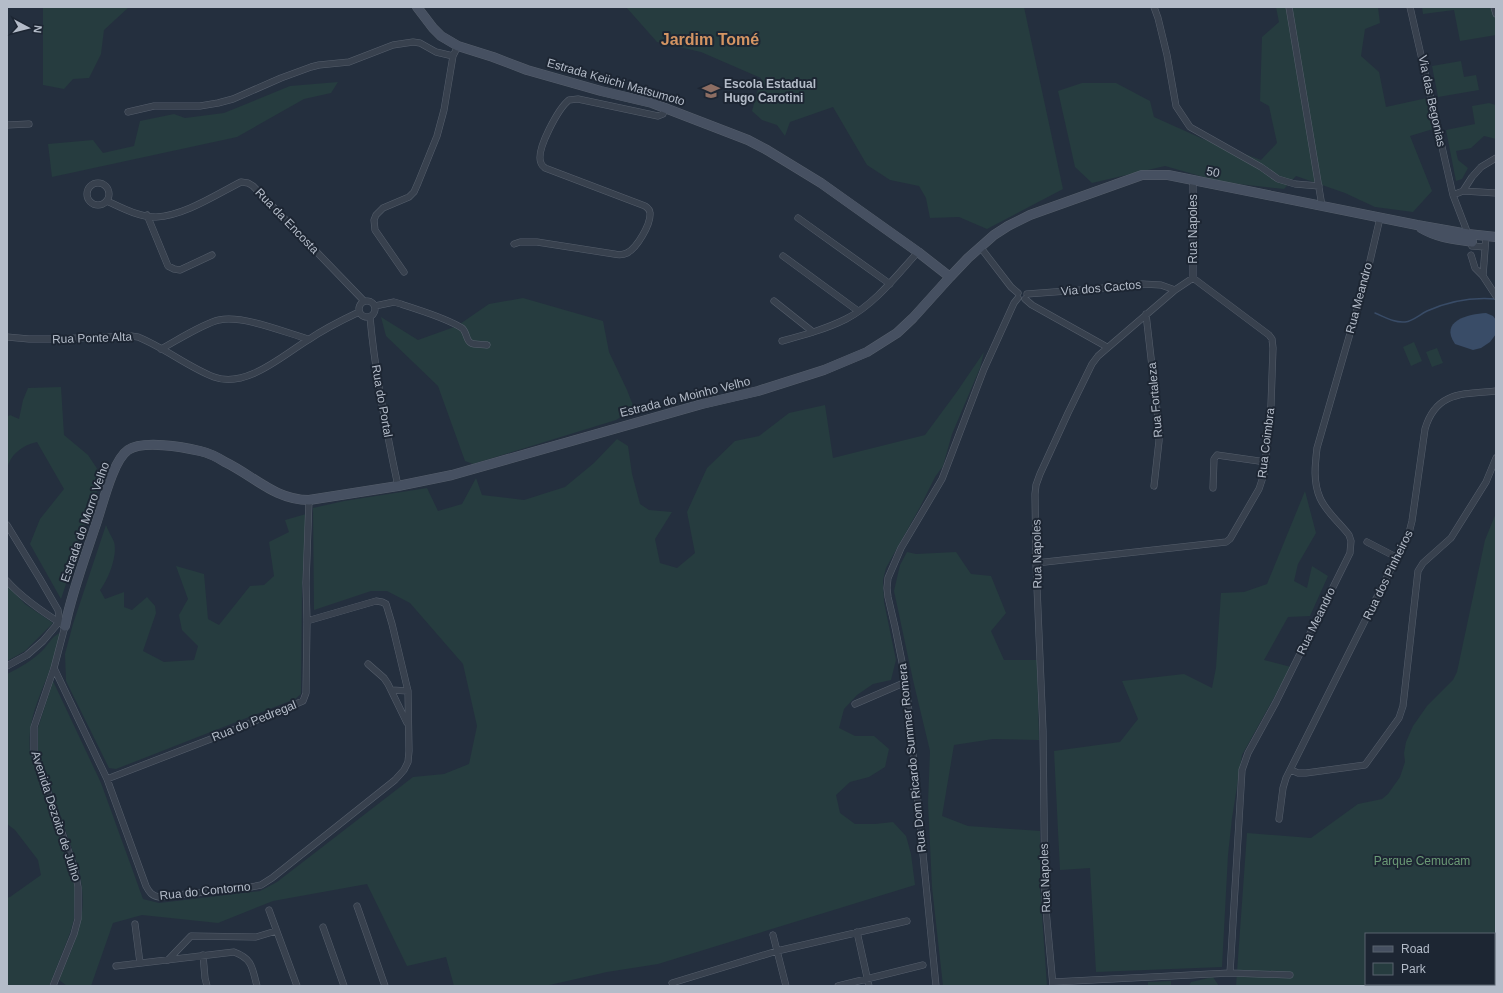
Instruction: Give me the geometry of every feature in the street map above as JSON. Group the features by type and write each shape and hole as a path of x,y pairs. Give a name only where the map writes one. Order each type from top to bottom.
{"main road":[{"name":"Estrada Keiichi Matsumoto","path":"418,8 441,36 458,46 493,56 527,70 665,107 724,130 767,150 821,183 918,252 950,277"},
{"name":"50","path":"950,277 994,235 1030,215 1142,175 1168,175 1417,225 1471,243 1486,236 1496,237"},
{"name":"Estrada do Moinho Velho","path":"398,486 452,475 680,410 758,391 824,370 867,352 887,340 913,318 950,277"},
{"name":"Estrada do Morro Velho","path":"62,624 109,484 118,462 129,449 137,446 153,445 200,451 230,464 264,487 293,499 309,500 398,486"}],"street":[{"path":"1154,7 1167,55 1176,106 1190,127 1261,167 1278,179 1295,184 1319,186"},
{"path":"1289,7 1322,206"},
{"name":"Via das Begonias","path":"1410,7 1453,195 1471,243"},
{"path":"1494,7 1496,14"},
{"path":"128,112 154,106 200,106 218,103 233,99 281,78 311,67 360,60 376,51 393,45 413,42 420,43 436,52 453,56"},
{"path":"404,272 375,230 374,220 382,208 409,197 416,188 436,136 444,110 453,56 458,46"},
{"path":"514,244 520,242 537,242 614,254 627,253 633,248 638,243 645,230 650,215 648,208 545,168 540,163 542,148 558,111 569,100 578,99 658,116 663,114 665,107"},
{"path":"7,125 29,124"},
{"path":"1463,191 1481,167 1496,158"},
{"name":"Rua Napoles","path":"1053,984 1045,899 1042,692 1036,563 1036,484 1092,364 1107,347 1175,290 1193,278 1193,181"},
{"name":"Rua da Encosta","path":"107,200 125,210 156,217 179,213 241,182 248,183 364,301"},
{"path":"1453,195 1463,191 1496,193"},
{"path":"147,215 168,266 180,270 212,255"},
{"path":"798,218 890,284"},
{"name":"Rua Meandro","path":"1230,973 1242,770 1248,752 1276,702 1347,559 1351,547 1349,535 1320,498 1316,486 1315,464 1317,448 1366,278 1380,218"},
{"path":"1483,276 1486,236"},
{"path":"1485,247 1471,243 1473,265 1483,276 1496,296"},
{"path":"981,248 1011,287 1032,304 1107,347"},
{"path":"782,341 813,332 847,318 858,311 890,284 918,252"},
{"path":"783,256 858,311"},
{"name":"Rua Coimbra","path":"1036,563 1226,542 1230,539 1259,489 1266,462 1271,405 1272,339 1269,334 1193,278"},
{"name":"Via dos Cactos","path":"1022,296 1142,284 1161,285 1175,290"},
{"name":"Rua Dom Ricardo Summer Romera","path":"936,986 906,682 888,597 888,578 901,548 942,479 986,363 1014,303 1022,296"},
{"path":"364,301 372,302 375,306 375,311 370,317 365,317 359,312 360,304 364,301"},
{"path":"774,301 813,332"},
{"path":"375,306 394,302 400,304 451,322 466,331 469,341 472,344 487,345"},
{"name":"Rua Ponte Alta","path":"7,336 29,339 53,339 131,336 148,341 215,377 235,380 264,369 308,339 359,312"},
{"name":"Rua Fortaleza","path":"1146,314 1159,428 1154,486"},
{"name":"Rua do Portal","path":"370,317 372,345 398,486"},
{"path":"161,349 212,323 228,319 245,321 308,339"},
{"name":"Rua dos Pinheiros","path":"1279,818 1283,788 1291,770 1398,558 1411,527 1425,429 1430,416 1437,406 1450,397 1460,394 1496,391"},
{"path":"1213,488 1214,459 1217,455 1266,462"},
{"name":"Rua dos Pinheiros","path":"1291,770 1298,773 1306,773 1365,765 1399,718 1403,706 1418,571 1423,563 1451,538 1486,482 1496,458"},
{"name":"Rua do Pedregal","path":"107,779 216,737 303,701 306,693 308,620 306,583 309,500"},
{"path":"7,525 58,610 62,624 54,668"},
{"path":"1367,542 1398,558"},
{"path":"7,580 20,593 62,624"},
{"name":"Rua do Contorno","path":"54,668 107,779 149,892 154,896 159,897 251,887 261,885 272,878 394,780 404,770 408,762 408,691 386,604 376,601 308,620"},
{"path":"7,666 27,655 62,624"},
{"path":"368,664 384,678 392,690 408,726"},
{"name":"Avenida Dezoito de Julho","path":"53,986 74,934 78,919 79,902 75,870 34,752 34,727 54,668"},
{"path":"855,704 906,682"},
{"path":"392,690 408,691"},
{"path":"357,906 385,986"},
{"path":"269,910 297,986"},
{"path":"672,983 777,951 907,921"},
{"path":"134,924 140,963"},
{"path":"323,927 344,986"},
{"path":"168,960 191,936 256,937 276,931"},
{"path":"858,932 869,986"},
{"path":"773,935 786,986"},
{"path":"116,966 234,952 244,956 250,961 257,986"},
{"path":"203,955 204,978 206,986"},
{"path":"838,986 923,966"},
{"path":"1053,984 1230,973 1290,976"}],"green space":[{"path":"43,7 129,7 104,30 101,54 89,78 73,79 64,89 43,85"},
{"path":"626,7 1024,7 1063,189 987,229 959,217 930,218 926,198 919,186 890,180 867,165 833,107 790,122 785,136 777,125 762,120 752,111 761,78 701,52 657,42"},
{"path":"1276,7 1378,7 1380,23 1365,29 1361,56 1379,72 1386,107 1427,98 1433,129 1410,136 1432,191 1413,212 1375,207 1345,193 1296,176 1284,189 1221,182 1165,166 1092,183 1075,167 1058,91 1082,83 1116,83 1150,101 1154,117 1203,139 1261,160 1277,143 1269,106 1260,101 1262,37 1279,22"},
{"path":"1422,7 1494,7 1496,35 1460,41 1454,10 1423,14"},
{"path":"1461,61 1464,77 1476,75 1479,90 1438,97 1432,66"},
{"path":"338,82 331,93 304,99 237,137 52,177 48,144 93,140 103,153 134,146 140,121 174,114 185,118 224,113 290,86"},
{"path":"1489,103 1496,105 1496,139 1484,136 1471,148 1456,151 1458,160 1468,168 1462,179 1456,181 1446,130 1475,124 1472,106"},
{"path":"523,298 603,321 609,352 634,408 616,420 473,464 465,461 438,386 386,336 381,317 418,340 457,326 489,304"},
{"path":"1414,342 1422,361 1411,366 1403,347"},
{"path":"1437,348 1443,363 1432,367 1426,352"},
{"path":"984,352 980,368 952,434 943,466 935,477 886,568 883,580 884,602 896,660 891,680 873,684 857,695 844,709 839,728 855,736 874,736 889,749 885,767 869,777 850,782 836,795 840,813 855,824 893,822 906,836 911,854 915,885 658,964 607,972 545,986 454,986 446,957 407,966 367,884 273,901 218,923 142,915 113,923 91,986 67,986 59,980 80,926 83,901 79,869 38,751 38,728 53,681 101,783 143,899 159,903 260,891 277,882 413,777 444,774 469,764 477,726 463,664 410,603 387,591 371,591 314,610 313,508 344,501 427,488 438,511 462,504 476,478 482,495 524,500 565,487 594,463 617,439 628,446 632,474 640,504 649,510 672,512 655,539 660,563 677,568 695,553 687,512 707,468 735,441 759,436 789,413 825,405 833,458 925,435"},
{"path":"61,387 64,435 88,455 102,476 61,599 30,544 40,519 64,489 37,442 32,443 18,451 11,459 7,469 7,417 10,415 19,419 23,400 28,388"},
{"path":"1305,491 1316,533 1298,564 1294,581 1307,588 1312,566 1328,576 1310,616 1288,617 1264,660 1291,667 1242,755 1228,855 1222,967 1096,972 1090,868 1060,870 1054,751 1120,742 1138,719 1122,681 1184,674 1212,688 1216,668 1221,593 1244,592 1267,584"},
{"name":"Parque Cemucam","path":"1496,513 1496,986 1236,986 1247,833 1311,838 1358,804 1382,799 1388,794 1400,777 1405,762 1404,753 1406,742 1413,726 1427,706 1453,680 1457,672 1485,540"},
{"path":"306,514 302,587 301,694 295,699 116,769 109,768 66,681 65,654 73,624 106,525 114,542 115,554 109,574 100,590 105,599 124,592 124,607 132,610 147,597 155,606 156,613 143,651 164,662 194,660 198,646 182,630 179,615 188,599 176,566 204,574 208,619 219,625 250,586 264,585 274,576 269,542 289,532 285,520"},
{"path":"907,552 916,554 956,552 971,574 991,576 1006,613 991,631 1004,660 1037,660 1039,740 993,739 954,745 942,816 968,826 1040,831 1040,887 1047,986 943,986 932,887 928,803 930,751 894,591 900,565"},
{"path":"7,585 25,604 53,623 25,651 7,661"},
{"path":"60,633 51,665 32,720 30,730 30,753 71,871 75,888 74,919 70,933 48,986 7,986 7,898 41,875 38,860 15,830 7,824 7,674 34,658 55,636"},
{"path":"1213,977 1219,986 1189,986 1191,982"},
{"path":"1171,981 1171,986 1148,986 1148,982"}],"water":[{"path":"1486,313 1493,316 1496,320 1496,334 1490,342 1481,348 1473,350 1455,344 1451,336 1453,324 1464,317"}],"waterway":[{"path":"1375,313 1393,321 1405,322 1427,311 1452,302 1469,299 1496,299"}],"place":[{"name":"Escola Estadual Hugo Carotini","path":"711,91"}],"district":[{"name":"Jardim Tomé","path":"710,39"}]}
